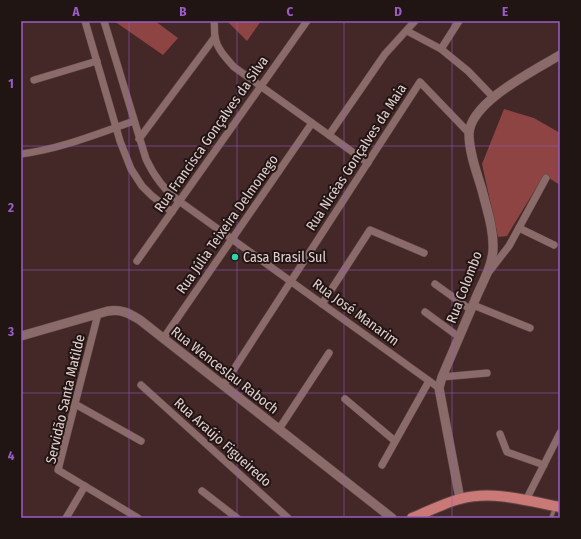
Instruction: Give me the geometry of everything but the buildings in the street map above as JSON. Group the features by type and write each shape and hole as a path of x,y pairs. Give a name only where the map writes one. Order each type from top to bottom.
{"main road":[{"path":"412,518 460,499 489,495 526,500 558,507"}],"street":[{"path":"85,21 124,153 135,175 151,195 172,212"},
{"name":"Rua José Manarim","path":"104,21 146,159 156,179 164,189 439,388"},
{"path":"214,21 215,37 225,57 245,75 368,162"},
{"name":"Rua Francisca Gonçalves da Silva","path":"137,261 307,21"},
{"path":"329,135 385,54 415,21"},
{"path":"441,49 459,21"},
{"path":"407,31 441,49 468,72 493,97"},
{"path":"139,139 215,37"},
{"path":"469,133 472,122 476,116 485,104 493,97 560,54"},
{"path":"34,80 97,61"},
{"name":"Rua Nicéas Gonçalves da Maia","path":"223,386 420,82 469,133"},
{"path":"21,154 54,148 134,121"},
{"name":"Rua Júlia Teixeira Delmonego","path":"163,339 312,123"},
{"name":"Rua Colombo","path":"460,499 439,388 442,377 486,276 493,252 492,234 472,153 469,133"},
{"path":"486,276 503,255 546,178"},
{"path":"519,228 554,245"},
{"path":"322,304 370,230 424,253"},
{"path":"435,284 472,307 530,328"},
{"name":"Rua Wenceslau Raboch","path":"21,336 115,310 127,313 140,320 392,518"},
{"path":"425,312 459,337"},
{"name":"Servidão Santa Matilde","path":"98,314 58,470 138,518"},
{"path":"279,430 329,353"},
{"path":"442,377 487,373"},
{"path":"382,464 429,381"},
{"name":"Rua Araújo Figueiredo","path":"141,385 288,518"},
{"path":"345,399 395,441"},
{"path":"75,404 141,441"},
{"path":"526,500 560,433"},
{"path":"500,434 506,452 544,466"},
{"path":"66,518 85,486"},
{"path":"202,491 237,518"}],"lane":[{"path":"551,518 558,507"}],"shaded area":[{"path":"114,21 155,21 178,38 163,55"},
{"path":"227,21 261,21 247,41"},
{"path":"504,109 534,118 560,133 560,185 544,175 507,236 498,237 482,164"}],"place":[{"name":"Casa Brasil Sul","path":"235,257"}]}
